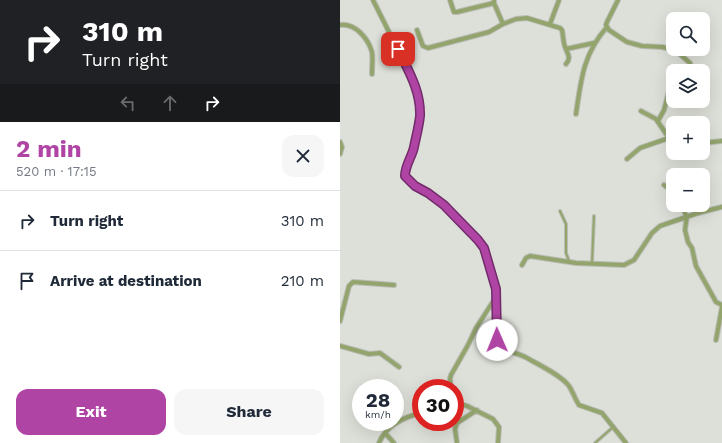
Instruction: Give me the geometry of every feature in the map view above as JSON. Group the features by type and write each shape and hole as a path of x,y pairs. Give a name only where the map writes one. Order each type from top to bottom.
{"street":[{"path":"373,0 412,78 420,102 420,116 414,150 405,171 405,176 415,186 428,193 444,205 484,248 496,289 498,344 509,351 528,358 558,376 568,384 579,405 602,413 626,443"},
{"path":"450,0 454,12 494,2 504,24"},
{"path":"550,24 559,0"},
{"path":"576,114 581,80 590,51 594,43 607,28 607,22 618,0"},
{"path":"418,30 423,46 428,48 489,32 504,24 522,18 527,18 550,24 562,30 569,58 569,61 566,64"},
{"path":"340,25 351,26 357,30 368,44 372,53 372,74"},
{"path":"607,28 627,42 642,46 662,47 675,50 690,64"},
{"path":"566,49 594,43"},
{"path":"658,121 666,102"},
{"path":"641,111 658,121 666,135"},
{"path":"627,159 640,148 666,139"},
{"path":"710,142 722,141"},
{"path":"340,142 342,147 340,154"},
{"path":"522,265 526,258 530,256 569,262 624,265 630,263 640,253 656,228 686,216 722,207"},
{"path":"685,212 686,236 692,248 696,266 716,302 722,306 716,340"},
{"path":"340,321 349,286 353,282 394,285"},
{"path":"450,379 476,328 496,295"},
{"path":"340,346 368,354 380,353 399,367"},
{"path":"464,405 477,410 497,423 500,430 498,443"},
{"path":"457,443 455,429 457,423 477,410"},
{"path":"379,443 384,433 392,426 412,416"},
{"path":"384,433 394,443"}],"lane":[{"path":"560,211 566,224 566,253 569,262"},
{"path":"592,263 594,216"},
{"path":"596,443 613,427"}],"route":[{"path":"398,49 412,78 420,102 420,116 414,150 405,171 405,176 415,186 428,193 444,205 484,248 496,289 497,340"}]}
